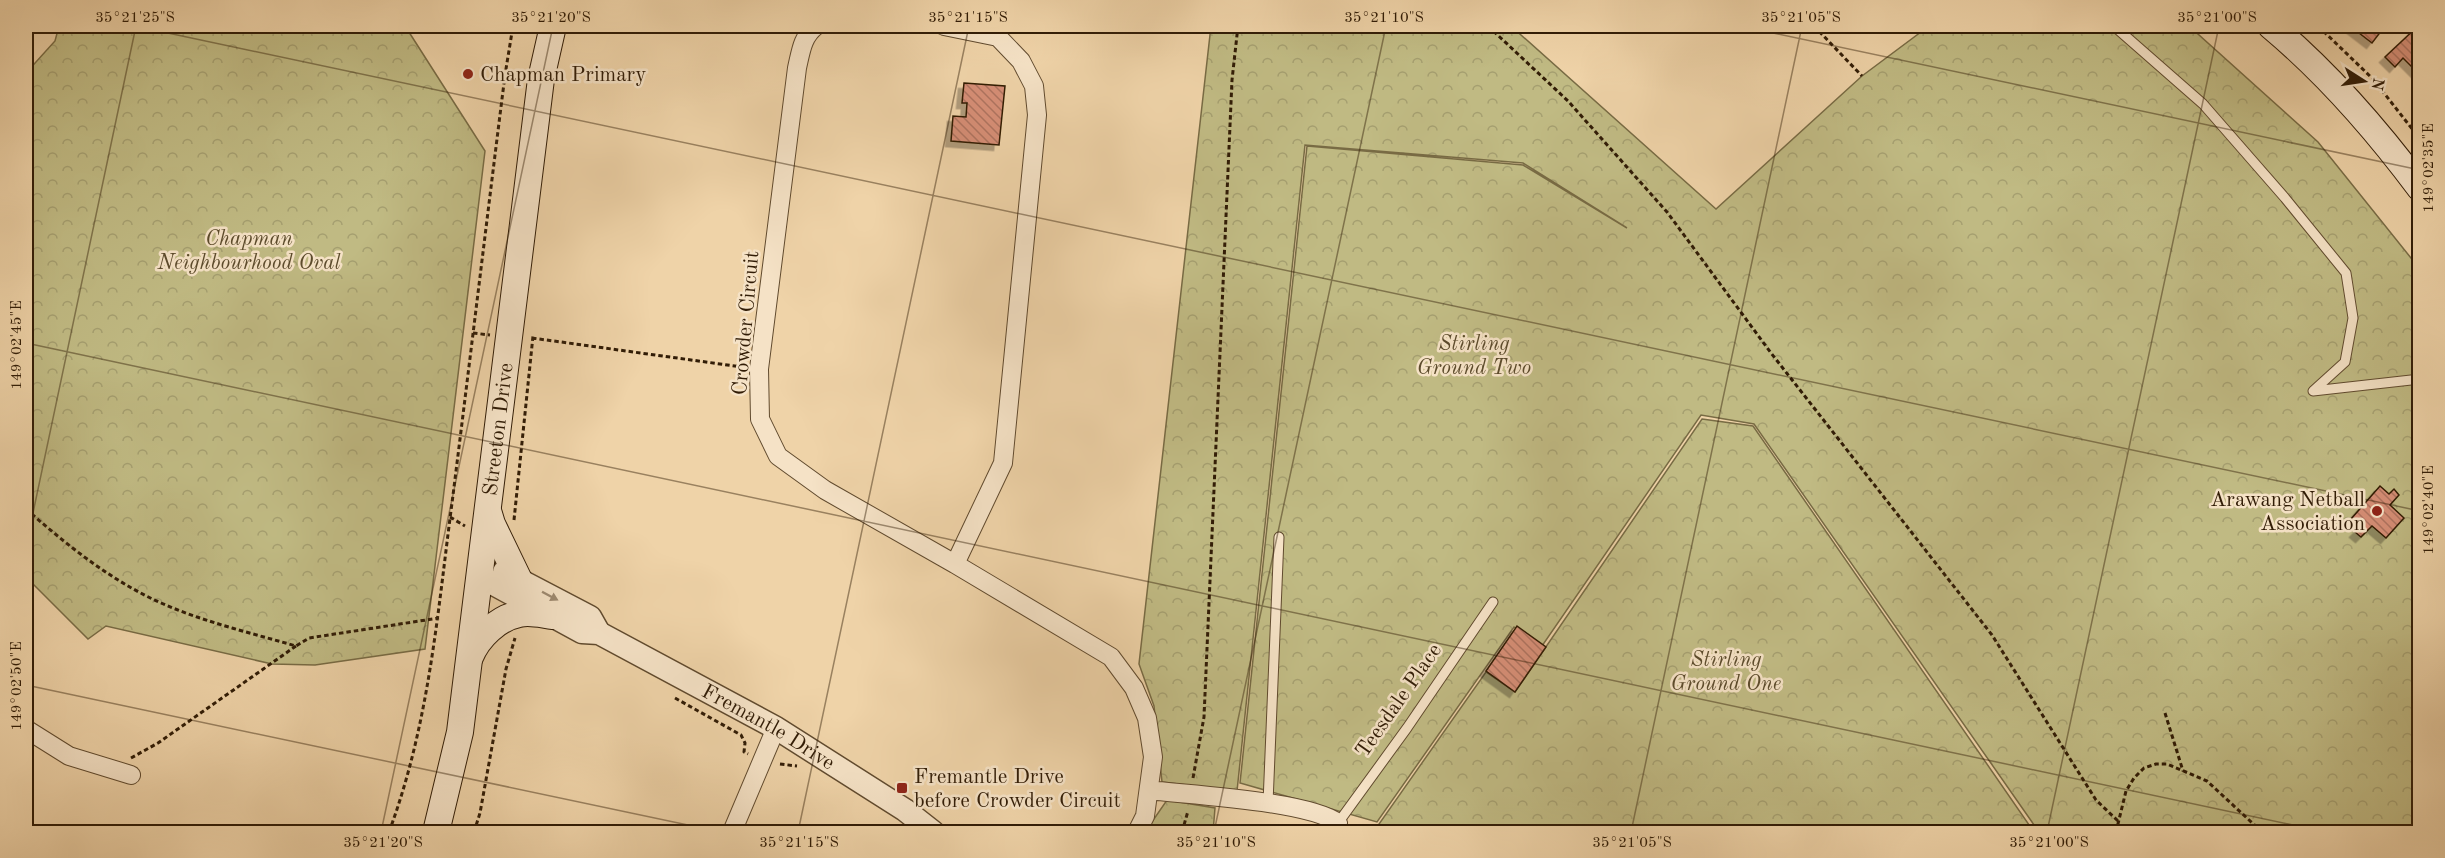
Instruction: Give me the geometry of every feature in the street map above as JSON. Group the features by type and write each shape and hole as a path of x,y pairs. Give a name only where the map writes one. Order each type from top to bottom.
{"main road":[{"name":"Streeton Drive","path":"436,832 460,732 541,80 553,26"},
{"path":"2271,26 2304,54 2333,85 2395,155 2420,188"},
{"path":"488,508 492,524 519,580"},
{"path":"469,657 485,634 512,616 521,613 553,616"}],"street":[{"name":"Crowder Circuit","path":"816,26 807,33 803,41 797,68 759,369 760,419 778,456 825,490 1111,657 1134,688 1147,718 1153,757 1144,816 1137,832"},
{"path":"944,26 998,37 1021,60 1026,69 1034,86 1037,115 1002,463 954,564"},
{"name":"Fremantle Drive","path":"599,633 590,617 483,561 480,567 553,616 582,632 599,633 776,728 905,810 933,832"},
{"path":"732,832 776,728"},
{"path":"26,729 69,756 131,775"},
{"name":"Teesdale Place","path":"1149,790 1268,803 1329,816 1343,828"}],"lane":[{"path":"2114,26 2203,104 2285,198 2346,273 2353,318 2345,362 2313,391 2420,379"},
{"path":"1268,803 1280,537"},
{"name":"Teesdale Place","path":"1343,828 1407,728 1493,602"}],"path":[{"path":"26,36 32,26"},
{"path":"389,832 406,787 417,746 439,618 505,75 513,26"},
{"path":"1182,832 1204,717 1232,92 1238,26"},
{"path":"1488,26 1568,101 1667,212 1771,353 1992,635 2096,800 2118,821"},
{"path":"1814,26 1862,76"},
{"path":"2318,26 2373,79 2420,139"},
{"path":"513,530 534,327"},
{"path":"532,338 759,369"},
{"path":"26,509 92,563 161,603 202,618 296,646"},
{"path":"110,769 158,743 309,638 439,618"},
{"path":"474,832 480,813 506,669 517,631"},
{"path":"671,696 741,735 745,743 744,752 769,768 786,764 802,769"},
{"path":"2165,713 2183,771"},
{"path":"2116,832 2126,791 2144,768 2156,764 2167,764 2207,781 2262,832"}],"green space":[{"name":"Chapman Neighbourhood Oval","path":"59,26 395,26 407,29 485,151 425,649 315,665 272,664 106,626 88,639 26,577 26,73 55,41"},
{"name":"Stirling Ground Two","path":"1211,26 1511,26 1716,209 1862,76 1929,26 2189,26 2318,142 2419,268 2419,832 2039,832 1754,424 1701,415 1542,646 1514,627 1377,822 1240,783 1307,146 1523,165 1627,228 1523,163 1305,145 1237,791 1162,782 1154,706 1139,664"},
{"name":"Stirling Ground One","path":"1702,419 1753,426 2034,832 1389,832 1379,824 1486,672 1515,692"},
{"path":"1167,800 1215,808 1213,832 1145,832"}],"building":[{"path":"2350,26 2385,26 2372,43"},
{"path":"2420,26 2420,75 2403,58 2395,67 2385,57"},
{"path":"964,83 1005,86 999,145 951,141 953,116 966,117 967,103 962,103"},
{"name":"Arawang Netball Association","path":"2380,486 2389,494 2394,489 2399,495 2390,505 2404,518 2386,538 2372,526 2361,537 2355,532 2360,527 2351,519"},
{"path":"1517,626 1546,647 1515,692 1486,671"}],"place":[{"name":"Chapman Primary","path":"468,74"},
{"name":"Arawang Netball Association","path":"2377,511"},
{"name":"Fremantle Drive before Crowder Circuit","path":"902,788"}]}
